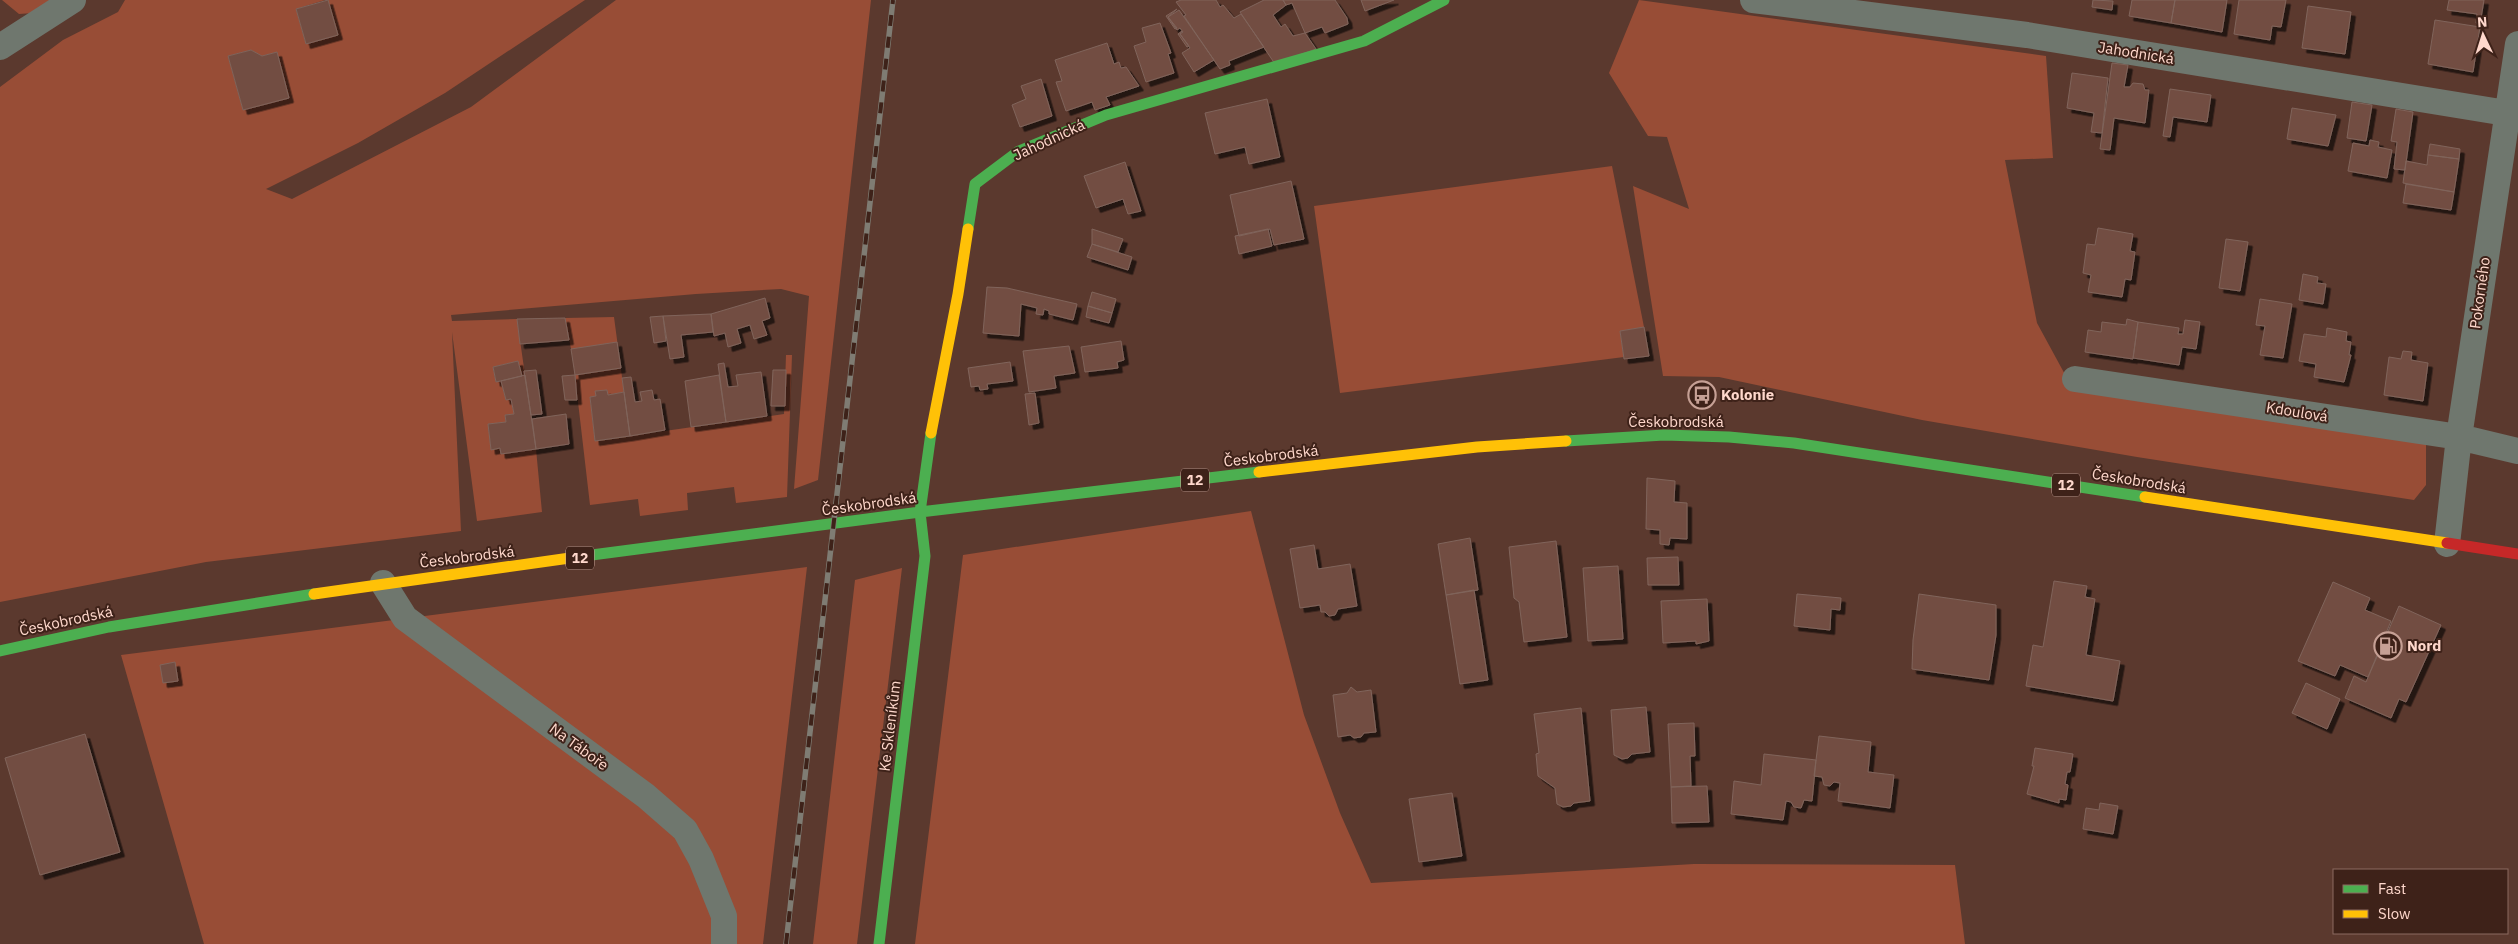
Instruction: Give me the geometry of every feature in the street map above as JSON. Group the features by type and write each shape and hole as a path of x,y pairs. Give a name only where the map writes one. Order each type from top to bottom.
{"main road":[{"name":"Jahodnická","path":"916,513 958,294 975,184 1019,151 1106,115 1364,41 1444,0"},
{"name":"Českobrodská","path":"0,651 110,627 383,583 916,513 1477,447 1576,439 1693,435 1794,444 2518,554"},
{"name":"Ke Skleníkům","path":"879,944 925,556 916,513"}],"street":[{"path":"0,47 73,0"},
{"name":"Jahodnická","path":"1753,0 2027,34 2512,114"},
{"name":"Pokorného","path":"2447,544 2459,437 2512,114 2518,44"},
{"name":"Kdoulová","path":"2075,378 2459,437 2518,451"},
{"name":"Na Táboře","path":"383,583 405,618 646,796 684,830 701,859 724,916 724,944"}],"shaded area":[{"path":"2,0 61,0 33,13 19,14"},
{"path":"125,0 325,0 296,9 306,44 338,35 328,0 585,0 445,93 358,143 266,189 292,199 471,107 616,0 871,0 818,480 794,489 809,296 781,289 696,294 451,315 452,321 517,319 525,375 522,376 518,361 493,367 496,382 501,381 506,400 511,399 514,414 505,415 506,422 488,424 491,449 500,448 501,454 536,449 542,512 477,521 452,332 461,531 206,562 0,602 0,87 63,40 118,12","holes":["251,50 262,56 277,52 289,97 243,110 228,56"]},
{"path":"1639,0 2046,56 2053,158 2005,160 2037,323 2074,391 2426,442 2426,485 2414,500 2137,457 1922,420 1719,377 1663,376 1633,186 1689,209 1667,137 1648,136 1609,73"},
{"path":"1612,166 1644,327 1620,331 1624,357 1340,393 1314,206"},
{"path":"614,317 624,392 608,395 607,390 596,391 596,396 590,397 595,441 784,414 786,355 792,355 787,497 736,503 734,487 687,493 688,510 640,516 638,499 590,505 573,359 565,318"},
{"path":"1251,511 1304,715 1340,813 1371,883 1694,864 1955,865 1965,944 915,944 963,555"},
{"path":"807,567 763,944 204,944 121,655"},
{"path":"902,568 857,944 813,944 855,580"}],"building":[{"path":"328,0 338,35 306,44 296,9"},
{"path":"1181,0 1216,0 1220,7 1223,5 1234,18 1241,14 1264,47 1229,61 1230,65 1220,69 1176,2"},
{"path":"1264,0 1283,0 1286,5 1273,15 1281,27 1285,24 1293,36 1305,33 1316,49 1275,64 1240,12"},
{"path":"1283,0 1335,0 1347,18 1348,24 1325,33 1322,27 1305,33 1292,3 1286,5"},
{"path":"1361,0 1394,0 1365,11"},
{"path":"2093,0 2113,1 2112,10 2092,7"},
{"path":"2132,0 2175,0 2171,23 2129,16"},
{"path":"2175,0 2227,0 2222,32 2171,23"},
{"path":"2239,0 2286,0 2281,27 2272,26 2270,40 2234,34"},
{"path":"2449,0 2484,0 2480,24 2476,23 2477,14 2447,10"},
{"path":"2308,6 2351,12 2345,54 2302,48"},
{"path":"1177,9 1168,17 1177,28 1175,29 1166,16"},
{"path":"1179,10 1214,60 1194,72 1182,53 1190,48 1180,34 1183,32 1180,28 1177,30 1168,17"},
{"path":"2435,20 2480,27 2473,72 2428,64"},
{"path":"1160,23 1171,53 1168,54 1174,73 1146,82 1134,46 1146,42 1142,28"},
{"path":"1182,31 1180,34 1189,46 1187,47 1178,34"},
{"path":"1107,43 1114,64 1119,62 1121,68 1126,67 1139,86 1106,97 1110,105 1095,110 1092,102 1066,111 1056,82 1062,81 1055,60"},
{"path":"251,50 262,56 277,52 289,98 243,110 228,56"},
{"path":"2112,63 2128,65 2124,87 2130,87 2133,83 2143,84 2145,90 2149,90 2145,123 2114,118 2110,150 2100,149"},
{"path":"2072,73 2108,78 2102,133 2091,132 2094,113 2067,108"},
{"path":"1041,79 1052,116 1020,127 1012,105 1026,99 1021,86"},
{"path":"2170,89 2211,95 2207,122 2173,117 2170,137 2163,136"},
{"path":"1267,99 1280,157 1249,164 1245,147 1215,154 1205,113"},
{"path":"2352,102 2372,105 2366,141 2347,138"},
{"path":"2292,108 2336,115 2328,146 2287,139"},
{"path":"2396,109 2413,112 2405,170 2394,169 2397,142 2391,141"},
{"path":"2370,140 2379,142 2378,147 2392,150 2387,178 2348,171 2353,143 2369,146"},
{"path":"2430,144 2460,149 2459,159 2428,155"},
{"path":"2428,155 2459,159 2454,192 2403,183 2406,161 2427,165"},
{"path":"1125,162 1141,211 1128,214 1123,199 1096,208 1084,176"},
{"path":"1291,181 1304,239 1274,245 1270,229 1239,236 1230,195"},
{"path":"2406,184 2454,192 2451,210 2403,203"},
{"path":"2098,228 2133,234 2130,251 2135,252 2131,280 2125,279 2122,297 2088,292 2091,275 2083,273 2087,244 2095,245"},
{"path":"1092,229 1123,239 1118,252 1092,244"},
{"path":"1268,229 1272,246 1239,254 1235,236"},
{"path":"2226,239 2248,242 2240,291 2219,288"},
{"path":"1092,244 1132,257 1128,270 1087,257"},
{"path":"2303,274 2318,277 2317,283 2326,284 2323,304 2299,300"},
{"path":"987,287 1007,288 1077,304 1073,320 1049,314 1049,311 1044,309 1043,315 1036,314 1037,308 1021,304 1019,336 983,333"},
{"path":"1092,292 1116,299 1112,313 1088,306"},
{"path":"765,298 770,318 762,321 767,335 754,339 750,325 737,329 741,343 728,347 725,333 714,336 711,314"},
{"path":"2260,299 2292,304 2283,358 2260,355 2265,326 2256,325"},
{"path":"1088,306 1112,313 1109,323 1086,317"},
{"path":"711,314 713,332 681,335 684,357 670,359 663,316"},
{"path":"663,316 666,341 654,343 650,317"},
{"path":"565,318 569,340 520,344 517,319"},
{"path":"2127,319 2138,322 2133,359 2085,352 2088,330 2101,332 2102,322 2126,325"},
{"path":"2185,320 2200,322 2196,349 2182,347 2179,365 2133,358 2138,322 2179,328 2178,334 2183,334"},
{"path":"1644,327 1649,356 1624,359 1620,331"},
{"path":"2327,328 2347,332 2346,341 2351,342 2349,355 2351,355 2344,382 2314,377 2316,364 2299,361 2304,334 2326,337"},
{"path":"1121,341 1124,360 1117,362 1118,368 1085,372 1081,347"},
{"path":"617,342 621,368 575,375 571,349"},
{"path":"1069,346 1075,373 1054,376 1056,388 1029,392 1023,351"},
{"path":"2403,351 2412,352 2411,360 2428,363 2423,401 2384,395 2389,357 2401,359"},
{"path":"518,361 522,376 496,382 493,367"},
{"path":"1010,362 1013,381 987,384 988,389 980,390 979,386 971,387 968,368"},
{"path":"724,363 728,387 738,386 736,375 761,372 767,416 726,422 718,364"},
{"path":"536,370 542,414 531,415 524,371"},
{"path":"773,370 786,370 785,406 771,406"},
{"path":"525,375 536,449 501,454 500,448 491,450 488,424 506,422 505,415 514,414 511,399 506,400 501,381"},
{"path":"575,375 577,400 565,400 562,376"},
{"path":"719,375 726,422 691,427 685,381"},
{"path":"631,377 635,402 642,401 640,392 652,390 654,400 660,399 665,430 630,436 622,378"},
{"path":"607,390 608,395 624,392 630,436 595,441 590,397 596,396 595,391"},
{"path":"1035,393 1039,423 1029,425 1025,394"},
{"path":"566,414 569,444 536,449 532,419"},
{"path":"1647,478 1675,481 1674,502 1687,503 1687,539 1670,538 1669,545 1660,544 1660,530 1646,529"},
{"path":"1470,538 1478,590 1446,595 1438,544"},
{"path":"1556,541 1567,637 1524,642 1519,602 1514,598 1509,547"},
{"path":"1314,545 1318,569 1350,564 1357,606 1338,609 1335,615 1329,616 1325,612 1321,612 1320,605 1300,608 1290,549"},
{"path":"1678,557 1679,585 1648,585 1647,558"},
{"path":"1618,566 1623,639 1588,641 1583,568"},
{"path":"2054,581 2087,586 2085,597 2095,599 2086,655 2120,661 2113,701 2026,686 2033,645 2043,647"},
{"path":"2333,582 2370,598 2365,610 2391,621 2368,677 2340,665 2335,676 2298,661"},
{"path":"1474,590 1488,680 1460,684 1446,595"},
{"path":"1797,594 1841,598 1840,610 1831,609 1830,630 1794,626"},
{"path":"1919,594 1996,605 1996,635 1989,680 1912,669 1913,640"},
{"path":"1707,599 1709,641 1696,644 1696,641 1663,643 1661,601"},
{"path":"2399,606 2441,625 2406,702 2399,699 2391,718 2345,698 2354,676 2366,682"},
{"path":"175,662 178,681 163,683 160,665"},
{"path":"2306,683 2340,699 2327,729 2292,713"},
{"path":"1351,687 1357,692 1371,690 1376,732 1364,733 1361,737 1354,738 1350,735 1338,737 1333,695 1347,693"},
{"path":"1646,707 1650,752 1632,754 1628,758 1622,759 1614,755 1611,710"},
{"path":"1581,708 1590,801 1574,803 1571,806 1563,807 1557,804 1555,788 1538,776 1536,754 1539,753 1534,714"},
{"path":"1694,723 1695,756 1690,756 1691,786 1671,787 1668,724"},
{"path":"85,734 120,852 40,875 5,758"},
{"path":"1819,736 1871,742 1868,772 1894,775 1890,808 1838,801 1840,783 1834,782 1830,786 1824,785 1822,777 1814,776"},
{"path":"2035,748 2073,754 2070,772 2067,772 2065,784 2068,785 2066,800 2059,799 2059,803 2027,794 2034,766 2032,766"},
{"path":"1764,754 1816,760 1812,801 1804,800 1801,808 1794,807 1791,802 1786,801 1783,820 1731,814 1734,781 1761,785"},
{"path":"1707,786 1709,822 1672,823 1671,787"},
{"path":"1452,793 1462,856 1419,862 1409,799"},
{"path":"2100,803 2118,806 2113,834 2083,829 2086,808 2099,810"}],"railway":[{"path":"786,944 893,0"}],"traffic: fast":[{"path":"968,229 975,184 1019,151 1106,115 1364,41 1444,0"},
{"path":"879,944 925,556 920,512 931,433"},
{"path":"1566,441 1664,435 1729,437 1794,443 2145,497"},
{"path":"584,556 920,512 1259,472"},
{"path":"0,651 109,627 314,594"}],"traffic: slow":[{"path":"931,433 958,294 968,229"},
{"path":"1259,472 1477,447 1566,441"},
{"path":"2145,497 2447,543"},
{"path":"314,594 584,556"}],"traffic: jam":[{"path":"2447,543 2518,554"}],"place":[{"name":"Kolonie","path":"1702,395"},
{"name":"Nord","path":"2388,646"}]}
